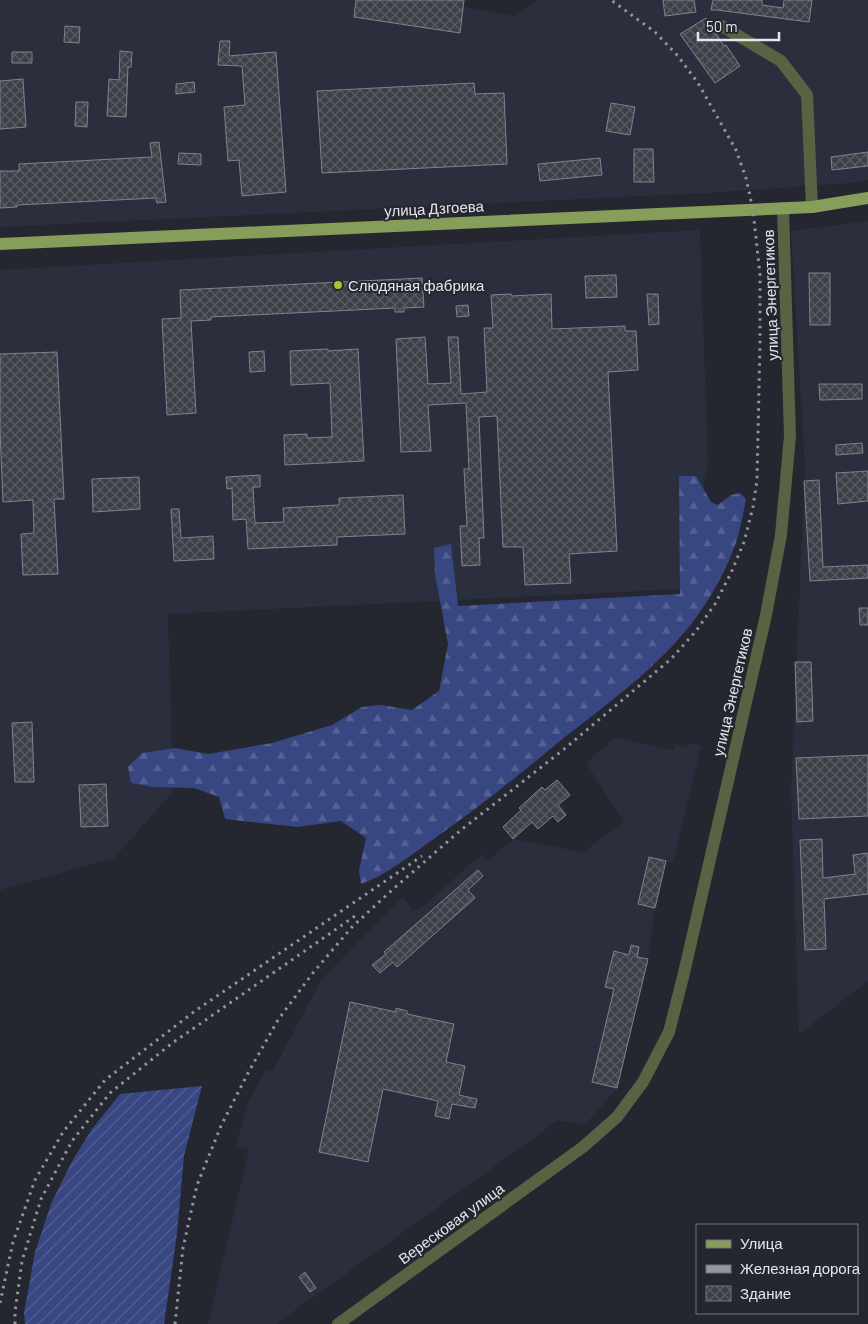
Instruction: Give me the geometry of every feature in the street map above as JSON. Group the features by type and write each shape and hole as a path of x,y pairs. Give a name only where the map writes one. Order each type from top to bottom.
{"main road":[{"name":"улица Дзгоева","path":"0,244 812,207 868,198"}],"street":[{"path":"722,26 781,61 806,96 812,207"},
{"name":"улица Энергетиков","path":"583,1148 617,1116 644,1082 669,1032 687,963 766,616 781,535 790,436 783,208"},
{"name":"Вересковая улица","path":"338,1324 583,1148"}],"shaded area":[{"path":"0,0 427,0 514,16 537,0 868,0 868,180 850,183 707,193 0,227"},
{"path":"868,221 868,981 799,1034 791,790 805,467 791,231"},
{"path":"700,230 708,465 683,589 168,614 173,792 114,858 0,890 0,270"},
{"path":"615,738 674,750 675,745 688,748 689,743 701,746 673,863 666,861 655,908 648,959 617,1088 586,1124 557,1121 276,1324 208,1324 249,1149 236,1146 248,1101 266,1071 273,1071 321,980 403,897 413,911 419,910 482,854 488,861 513,839 583,852 624,822 586,763"}],"green space":[{"path":"679,476 696,476 711,502 718,505 731,495 740,493 746,499 733,551 706,604 678,640 613,700 479,806 388,871 361,884 359,871 366,838 341,821 298,827 225,819 219,797 194,788 152,787 131,783 128,767 142,753 175,748 208,754 272,743 332,725 362,707 381,705 412,710 439,691 448,644 435,574 434,548 451,544 458,606 680,594"},
{"path":"202,1086 184,1156 177,1234 164,1324 25,1324 24,1313 35,1252 51,1204 71,1163 92,1129 120,1094"}],"building":[{"path":"356,0 464,0 460,33 354,17"},
{"path":"663,0 694,0 696,12 665,16"},
{"path":"713,0 762,0 762,5 783,8 784,0 812,0 809,22 711,10"},
{"path":"706,18 740,66 715,83 680,34"},
{"path":"65,26 80,27 79,43 64,42"},
{"path":"220,41 230,41 229,56 276,52 286,192 242,196 239,160 228,161 224,107 245,105 242,66 218,65"},
{"path":"120,51 132,52 131,67 128,67 126,117 107,116 109,79 119,80"},
{"path":"12,52 32,52 32,63 12,63"},
{"path":"23,79 26,127 0,129 0,81"},
{"path":"194,82 195,92 176,94 176,84"},
{"path":"474,83 475,94 504,93 507,164 322,173 317,91"},
{"path":"76,102 88,102 87,127 75,126"},
{"path":"611,103 635,107 630,135 606,131"},
{"path":"159,142 166,202 157,203 156,198 17,205 17,207 0,208 0,171 19,171 19,164 152,157 150,143"},
{"path":"634,149 653,149 654,182 634,182"},
{"path":"868,152 868,166 832,170 831,157"},
{"path":"179,153 201,154 201,165 178,164"},
{"path":"600,158 602,175 540,181 538,164"},
{"path":"809,273 830,273 830,325 810,325"},
{"path":"616,275 617,297 586,298 585,276"},
{"path":"422,278 424,307 404,308 404,312 395,312 395,308 211,317 211,320 191,321 196,413 167,415 162,319 181,318 180,290"},
{"path":"511,294 511,296 551,294 552,329 625,326 625,331 636,331 638,370 608,372 617,551 569,554 571,583 525,585 523,547 503,547 497,416 479,417 484,538 479,538 480,565 462,566 460,526 467,526 464,469 469,469 466,403 428,405 431,451 401,452 396,339 425,337 428,384 451,383 448,337 458,337 461,394 487,392 484,328 493,328 491,295"},
{"path":"647,294 658,294 659,324 649,325"},
{"path":"468,305 469,316 457,317 456,306"},
{"path":"328,349 328,351 358,349 364,461 285,465 284,435 307,434 307,438 332,437 330,383 291,385 290,351"},
{"path":"264,351 265,371 250,372 249,352"},
{"path":"57,352 64,499 54,499 58,574 23,575 21,534 34,533 33,500 3,502 0,430 0,354"},
{"path":"819,384 862,384 862,399 820,400"},
{"path":"862,443 863,453 836,455 836,445"},
{"path":"868,471 868,501 838,504 836,473"},
{"path":"260,475 260,487 253,487 255,523 284,522 283,508 339,505 339,498 403,495 405,534 337,537 337,545 248,549 246,519 233,520 232,488 227,489 226,477"},
{"path":"139,477 140,509 93,512 92,479"},
{"path":"819,480 823,567 868,565 868,578 810,581 804,481"},
{"path":"171,509 179,509 181,538 213,536 214,559 174,561"},
{"path":"859,608 868,608 868,625 860,625"},
{"path":"795,662 811,662 813,721 797,722"},
{"path":"32,722 34,782 15,782 12,723"},
{"path":"868,755 868,816 799,819 796,758"},
{"path":"557,780 570,795 558,805 566,815 558,822 553,816 538,829 532,822 513,839 503,827 521,810 519,808 542,787 545,790"},
{"path":"106,784 108,826 81,827 79,785"},
{"path":"822,839 823,878 855,874 853,855 868,853 868,894 824,899 826,949 805,950 800,840"},
{"path":"649,857 666,861 655,908 638,904"},
{"path":"478,870 483,876 468,890 475,898 397,967 393,962 380,973 372,965 386,954 384,952"},
{"path":"631,945 639,947 637,957 648,959 617,1088 592,1082 614,989 605,987 614,951 629,955"},
{"path":"350,1002 396,1012 396,1008 407,1011 407,1014 454,1024 446,1062 465,1066 459,1095 477,1099 475,1108 452,1104 449,1119 435,1116 438,1101 383,1089 368,1162 319,1152"},
{"path":"305,1272 316,1288 310,1292 299,1277"}],"railway":[{"path":"175,1324 183,1248 197,1185 221,1126 278,1020 312,974 352,927 392,890 461,830 563,750 671,659 696,631 715,604 744,542 753,507 757,480 760,342 760,275 753,210 746,178 736,150 698,83 677,55 655,32 611,0"},
{"path":"0,1303 13,1242 35,1180 63,1132 105,1080 195,1011 422,856"},
{"path":"15,1324 22,1261 41,1199 72,1141 110,1093 171,1044 355,916"}],"place":[{"name":"Слюдяная фабрика","path":"338,285"}]}
